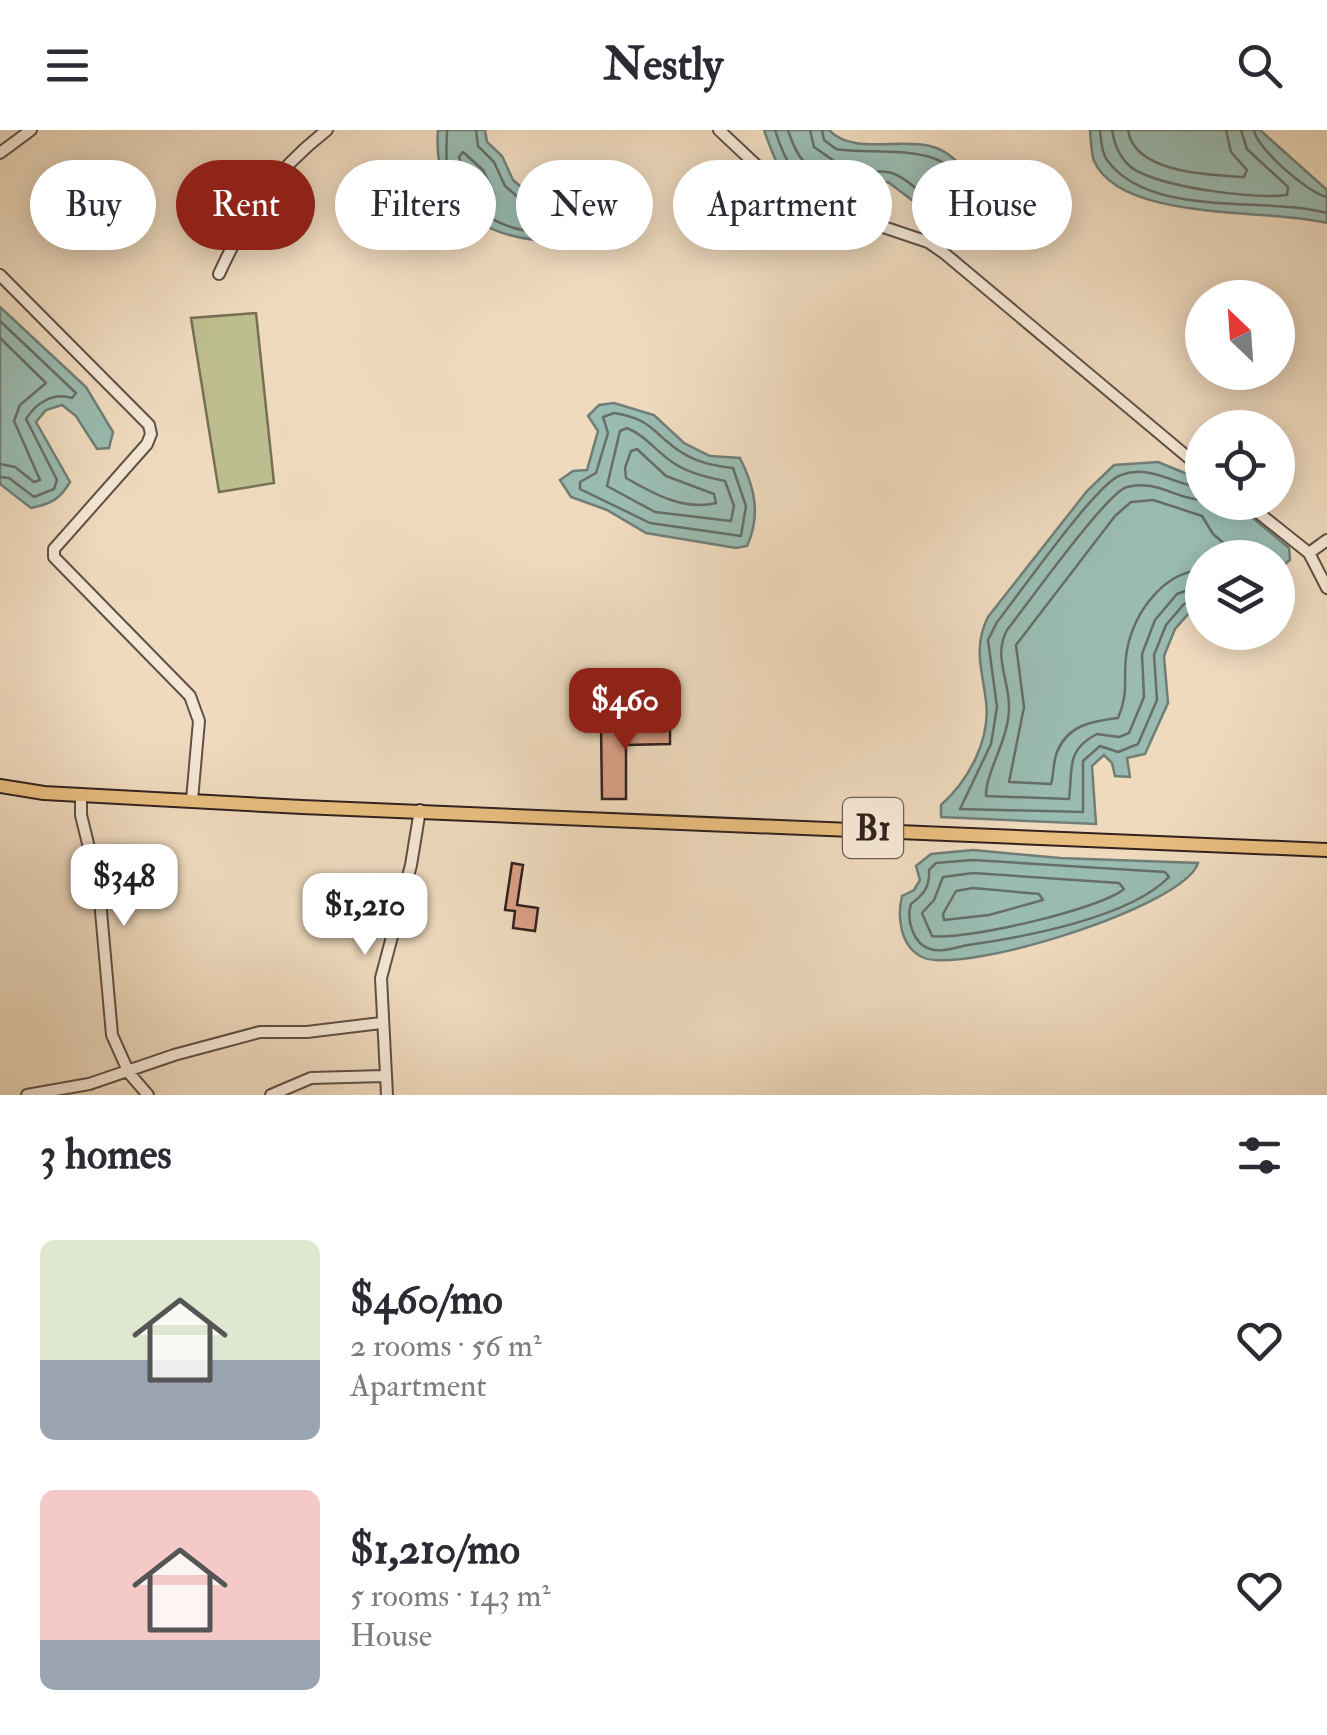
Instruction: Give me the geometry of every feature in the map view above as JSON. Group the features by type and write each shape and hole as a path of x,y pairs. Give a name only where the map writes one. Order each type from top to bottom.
{"main road":[{"name":"B1","path":"0,786 44,793"},
{"name":"B1","path":"0,794 81,794 1327,850"}],"street":[{"path":"0,154 30,130"},
{"path":"220,274 266,187 327,130"},
{"path":"719,130 788,195 928,242 944,253 1185,455"},
{"path":"0,275 149,425 147,444 54,548 54,557 190,696 199,721 192,800"},
{"path":"1268,520 1309,553 1327,588"},
{"path":"1309,553 1327,540"},
{"path":"81,794 102,908 112,1036 130,1072 148,1095"},
{"path":"387,1095 381,978 411,865 420,810"},
{"path":"27,1095 81,1090 174,1055 260,1032 307,1032 381,1023"},
{"path":"272,1095 311,1078 384,1076"}],"green space":[{"path":"256,313 274,483 219,492 191,318"}],"water":[{"path":"438,130 485,130 487,142 502,156 516,183 516,236 496,230 496,160 439,159"},
{"path":"764,130 829,130 850,142 918,144 938,148 954,160 912,160 912,200 892,185 892,160 775,158"},
{"path":"1090,130 1260,130 1327,190 1327,223 1200,210 1134,195 1110,181 1094,161"},
{"path":"0,307 86,387 113,432 109,448 97,449 76,416 62,405 46,410 36,422 70,482 54,500 31,508 0,484"},
{"path":"614,403 654,415 684,443 710,456 740,458 754,502 754,523 747,546 736,548 646,533 607,510 571,497 560,480 573,471 587,470 598,431 588,416 599,405"},
{"path":"1158,462 1185,473 1185,520 1255,520 1279,540 1185,540 1185,618 1175,629 1164,656 1168,703 1145,754 1127,758 1130,777 1115,776 1112,763 1104,755 1092,766 1096,824 941,817 941,805 976,759 985,730 980,648 988,617 1087,491 1114,465"},
{"path":"973,850 1198,863 1184,880 1155,899 1069,934 979,957 922,957 909,946 900,922 902,896 914,890 920,880 916,866 931,854"}],"building":[{"path":"670,725 670,744 626,745 626,799 602,799 601,726"},
{"path":"512,863 523,865 517,905 538,908 535,931 513,928 515,911 505,910"}]}
